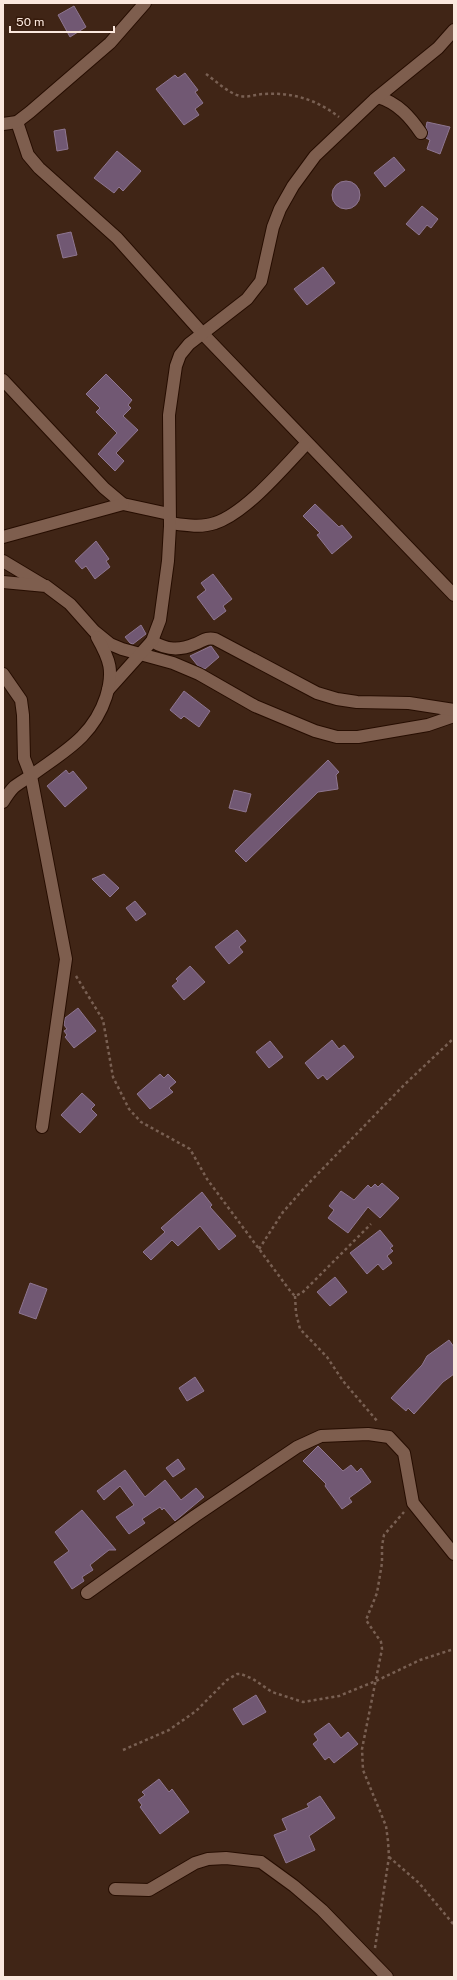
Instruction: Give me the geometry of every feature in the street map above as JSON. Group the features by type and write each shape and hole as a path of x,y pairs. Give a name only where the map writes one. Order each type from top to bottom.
{"street":[{"path":"3,124 17,122 110,43 145,3"},
{"path":"108,690 142,654 152,640 160,620 168,561 169,415 176,366 180,355 189,344 247,299 261,281 273,227 293,186 316,156 378,96 438,48 454,30"},
{"path":"378,96 398,106 421,133"},
{"path":"17,122 28,155 39,168 117,238 203,334 307,444 454,595"},
{"path":"3,380 104,488 123,504 191,525 214,524 229,517 272,480 307,444"},
{"path":"3,537 123,504"},
{"path":"3,561 46,586 70,604 94,631 110,644 199,674 255,706 315,731 336,737 358,737 390,733 428,725 454,716"},
{"path":"3,582 46,586"},
{"path":"3,802 8,786 31,776 65,752 84,735 97,720 111,678 110,666 94,631"},
{"path":"152,640 160,646 176,649 210,638 215,639 317,693 337,699 357,702 410,703 454,710"},
{"path":"3,674 20,700 23,715 24,758 31,776 66,959 42,1127"},
{"path":"87,1593 195,1516 297,1447 321,1436 368,1434 389,1437 404,1453 413,1503 454,1554"},
{"path":"115,1889 149,1890 195,1864 208,1859 226,1858 261,1862 294,1886 322,1910 387,1977"}],"path":[{"path":"206,74 234,94 241,96 292,94 312,101 328,108 349,125"},
{"path":"66,959 103,1020 113,1077 129,1109 141,1122 190,1149 206,1179 259,1249 282,1283 295,1296 296,1313 300,1329 327,1357 343,1381 366,1406 389,1437"},
{"path":"259,1249 283,1212 305,1186 398,1091 454,1038"},
{"path":"295,1296 302,1293 371,1224"},
{"path":"373,1963 389,1857 386,1826 363,1770 362,1749 382,1649 381,1642 366,1620 377,1593 382,1563 382,1546 384,1535 413,1503"},
{"path":"123,1750 169,1730 196,1711 230,1678 237,1674 241,1674 253,1680 272,1692 303,1702 339,1696 376,1681 420,1660 454,1649"},
{"path":"389,1857 419,1883 454,1925"}],"building":[{"path":"74,6 86,27 70,37 58,15"},
{"path":"185,73 198,90 195,92 203,103 195,109 199,115 184,125 156,89 175,75 178,78"},
{"path":"427,122 450,127 440,154 427,149 430,140 426,138 428,133 426,127"},
{"path":"65,129 68,149 57,151 54,131"},
{"path":"117,151 141,171 123,191 119,187 114,193 94,178"},
{"path":"394,157 405,170 385,187 374,173"},
{"path":"346,181 356,185 360,195 356,205 346,209 336,205 332,195 336,185"},
{"path":"422,206 438,219 431,228 427,225 419,235 406,224"},
{"path":"71,232 77,255 63,258 57,235"},
{"path":"323,267 335,283 307,305 294,289"},
{"path":"106,374 132,400 128,405 131,408 123,416 138,430 116,453 124,461 115,471 98,454 117,433 96,412 100,408 86,394"},
{"path":"315,504 339,527 342,525 352,537 332,554 317,535 320,533 303,516"},
{"path":"96,541 109,559 106,561 110,567 95,579 86,566 82,569 75,561"},
{"path":"213,574 232,599 223,606 226,611 214,620 197,597 206,590 201,583"},
{"path":"141,625 146,634 133,644 130,643 125,637"},
{"path":"211,646 219,657 205,669 198,666 190,656"},
{"path":"184,691 210,711 199,727 184,716 181,719 170,710"},
{"path":"328,760 339,772 336,775 338,789 318,792 246,862 235,851"},
{"path":"66,770 69,774 73,771 87,788 65,807 47,786"},
{"path":"234,790 251,794 246,812 229,808"},
{"path":"104,874 119,888 110,897 92,879"},
{"path":"135,901 146,914 136,921 126,908"},
{"path":"237,930 246,941 239,947 243,952 229,964 215,947"},
{"path":"190,966 205,982 184,1000 172,986 178,981 176,979"},
{"path":"78,1008 96,1031 74,1048 65,1037 67,1035 64,1031 67,1029 64,1025 65,1018"},
{"path":"332,1040 339,1049 344,1045 354,1057 327,1080 323,1075 318,1079 305,1063"},
{"path":"270,1041 283,1057 269,1068 256,1052"},
{"path":"160,1074 164,1078 168,1074 176,1082 169,1088 173,1092 150,1109 137,1094"},
{"path":"82,1093 95,1105 91,1109 97,1115 80,1133 61,1115"},
{"path":"382,1183 399,1198 380,1218 368,1207 348,1233 328,1218 334,1210 329,1206 341,1191 354,1200 368,1185 371,1188 375,1184 378,1187"},
{"path":"202,1192 212,1205 210,1207 236,1236 219,1250 200,1226 178,1246 172,1240 151,1260 143,1252 165,1232 161,1228"},
{"path":"380,1230 393,1246 390,1248 393,1251 387,1256 392,1263 383,1270 378,1264 367,1274 350,1253"},
{"path":"335,1277 347,1292 330,1306 317,1292"},
{"path":"30,1283 47,1289 36,1319 19,1313"},
{"path":"449,1340 454,1347 454,1374 443,1382 414,1414 408,1408 406,1411 391,1398 422,1365 427,1356"},
{"path":"195,1377 204,1391 187,1401 179,1388"},
{"path":"318,1446 343,1471 351,1465 357,1472 361,1468 371,1482 349,1498 352,1502 342,1509 325,1486 326,1484 303,1461"},
{"path":"178,1459 185,1469 173,1477 166,1468"},
{"path":"125,1470 145,1497 165,1480 181,1500 196,1488 204,1497 175,1521 164,1508 162,1510 160,1507 142,1519 145,1523 129,1534 116,1517 134,1505 120,1486 104,1500 97,1491"},
{"path":"82,1510 116,1550 109,1550 90,1565 93,1570 82,1577 84,1581 72,1589 54,1562 69,1551 55,1532"},
{"path":"256,1695 266,1712 243,1725 233,1709"},
{"path":"329,1723 341,1738 348,1732 358,1744 334,1763 329,1757 325,1760 313,1744 318,1740 314,1734"},
{"path":"159,1779 169,1792 172,1789 189,1812 160,1834 140,1807 142,1805 138,1800 145,1795 142,1792"},
{"path":"320,1796 335,1818 309,1836 315,1850 286,1863 274,1835 287,1830 282,1819 309,1807 307,1804"}]}
